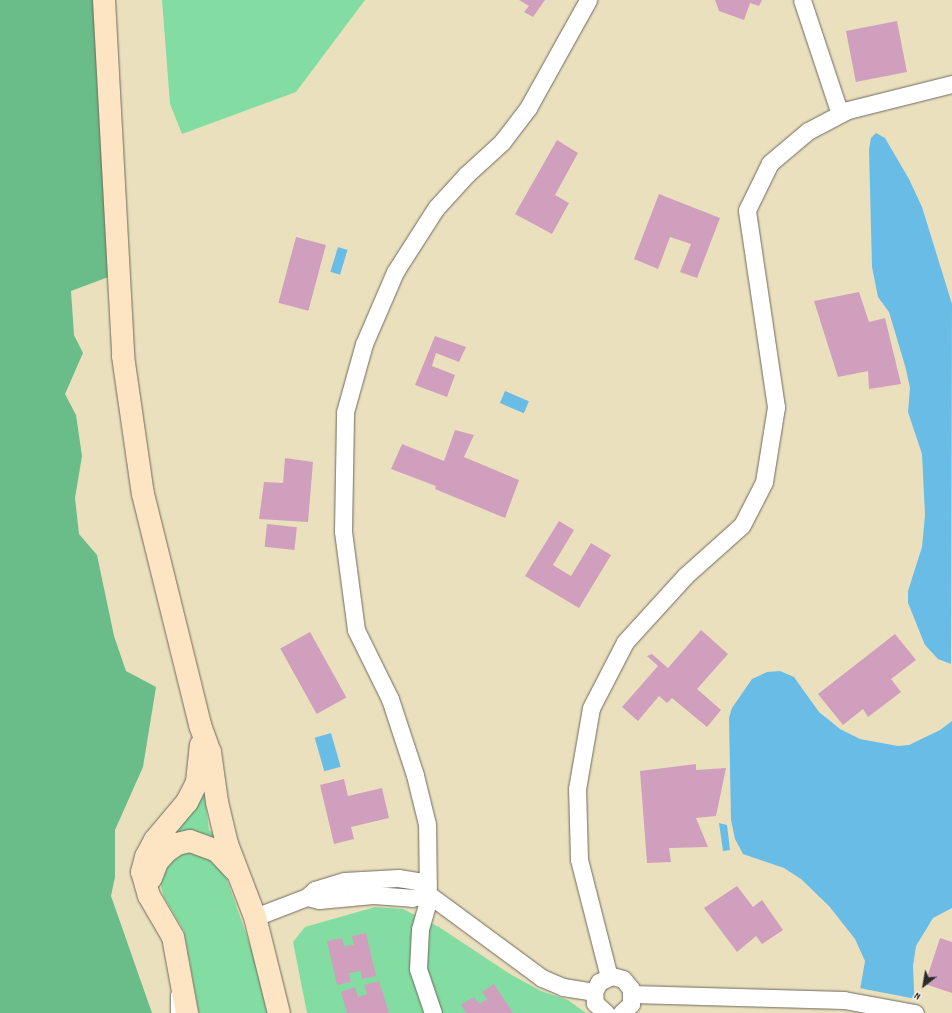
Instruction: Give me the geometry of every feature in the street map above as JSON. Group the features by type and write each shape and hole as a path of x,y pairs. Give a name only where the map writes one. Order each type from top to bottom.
{"main road":[{"path":"104,0 123,356 144,501 200,726 210,752 217,802 227,844 255,917 279,1013"},
{"path":"187,1013 181,973 173,937 149,896 142,872 146,857 155,840 187,802 196,782 201,759 200,726"},
{"path":"149,896 151,875 157,862 177,844 190,842 217,851 230,862 241,880"}],"street":[{"path":"433,1013 422,988 418,969 420,930 428,888 428,824 415,774 390,699 356,630 343,531 345,412 364,344 395,272 436,208 466,175 502,142 528,108 588,0"},
{"path":"802,0 840,114"},
{"path":"609,977 579,859 577,789 591,708 626,642 685,576 742,525 764,482 776,407 747,210 770,163 808,131 848,110 952,84"},
{"path":"255,917 307,897 315,890 344,881 398,878 428,888 542,978 563,987 594,992"},
{"path":"606,1013 595,1003 594,992 599,982 609,977 623,979 628,983 632,994 630,1004 621,1013"},
{"path":"632,994 844,1000 914,1013"}],"lane":[{"path":"175,1013 174,999 181,973"}],"green space":[{"path":"0,0 104,0 119,273 71,291 74,335 83,353 65,394 76,415 82,456 75,498 79,534 97,555 114,636 126,671 156,687 143,767 115,830 115,877 111,896 152,1013 0,1013"},
{"path":"162,0 365,0 296,92 182,134 170,104"},
{"path":"204,791 209,830 221,841 170,838"},
{"path":"187,850 211,857 225,874 256,962 267,1013 199,1013 184,931 164,897 160,883 168,862"},
{"path":"375,907 403,909 439,927 510,974 541,991 568,1000 586,1013 307,1013 293,942 305,927"}],"water":[{"path":"876,133 885,138 909,179 922,207 952,304 951,664 938,659 925,645 908,603 908,591 922,547 925,515 922,454 908,412 910,388 906,369 889,312 878,297 872,267 869,150 871,138"},
{"path":"338,247 348,250 340,275 330,272"},
{"path":"505,391 529,401 524,413 500,403"},
{"path":"780,671 794,677 819,712 840,729 860,739 898,746 909,745 940,730 952,721 952,908 933,918 916,946 913,966 915,1013 856,1013 865,961 855,939 829,906 801,879 784,868 743,854 735,839 731,820 729,718 732,708 752,679 767,672"},
{"path":"331,733 341,767 324,771 315,738"},
{"path":"719,823 727,825 730,850 723,851"}],"pier":[{"path":"859,988 916,999 917,1013 854,1013"}],"building":[{"path":"519,0 545,0 533,17 524,12 529,6"},
{"path":"715,0 762,0 759,6 750,3 744,20 719,11"},
{"path":"897,21 907,72 856,82 846,31"},
{"path":"557,140 578,153 555,195 569,203 552,234 515,214"},
{"path":"659,194 720,218 697,278 680,272 691,244 670,237 658,269 634,259"},
{"path":"296,237 326,245 308,311 278,303"},
{"path":"859,292 869,322 885,318 901,384 869,389 868,371 838,377 814,301"},
{"path":"435,336 466,347 459,362 436,353 432,366 455,375 447,397 415,385"},
{"path":"455,430 474,435 464,457 519,480 505,518 435,489 436,486 391,469 402,444 444,461"},
{"path":"285,458 313,462 308,522 259,519 264,482 283,483"},
{"path":"559,521 574,530 553,565 571,576 591,543 611,555 579,608 525,576"},
{"path":"267,524 297,527 294,550 265,547"},
{"path":"701,630 728,654 697,689 721,710 707,727 672,698 667,703 659,696 638,721 622,707 658,666 647,656 652,654 668,668"},
{"path":"310,632 346,698 317,714 280,648"},
{"path":"895,634 916,660 891,679 901,692 868,717 863,709 843,725 818,694"},
{"path":"696,764 696,770 726,768 716,816 696,818 708,847 669,848 671,862 647,863 640,771"},
{"path":"344,779 348,796 382,788 389,818 351,827 354,839 334,844 320,785"},
{"path":"737,886 753,907 762,900 783,930 762,944 756,936 737,952 704,908"},
{"path":"366,933 376,976 362,979 361,971 349,973 351,982 337,985 327,941 342,938 344,946 354,945 352,936"},
{"path":"940,938 952,942 952,993 925,984"},
{"path":"379,981 389,1013 347,1013 341,992 355,987 358,997 367,994 364,985"},
{"path":"494,984 513,1013 466,1013 461,1005 474,997 479,1004 487,999 482,992"}]}
